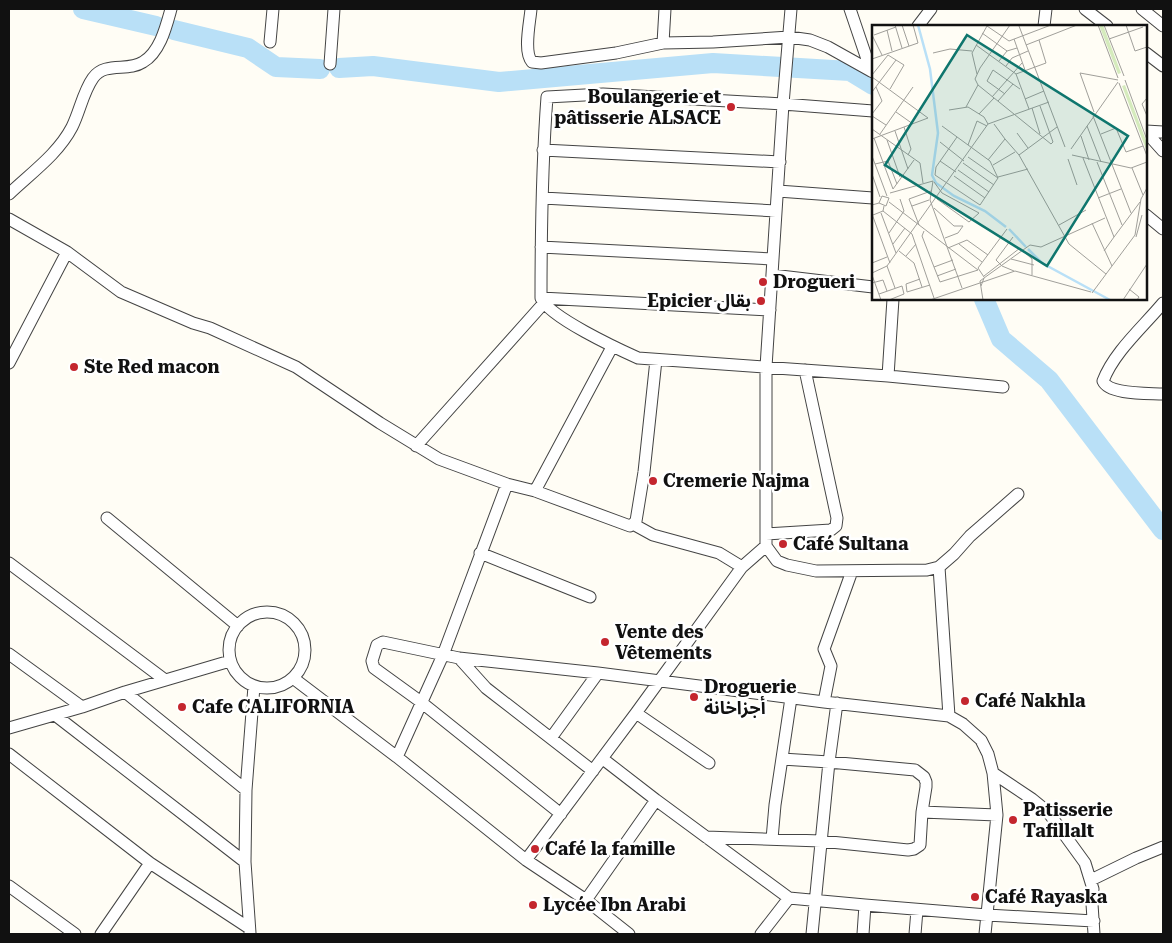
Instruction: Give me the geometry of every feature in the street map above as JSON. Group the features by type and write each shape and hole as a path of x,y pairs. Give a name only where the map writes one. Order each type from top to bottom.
{"street":[{"path":"9,194 55,152 63,141 72,126 93,77 100,71 108,68 138,65 145,62 154,53 171,9"},
{"path":"270,42 273,9"},
{"path":"330,64 334,9"},
{"path":"531,9 527,52 532,62 541,63 616,53 663,43 789,37 810,40 828,47 872,71"},
{"path":"663,43 665,9"},
{"path":"791,9 766,367 766,546 777,561 816,571 927,570 938,567 954,554 970,536 1018,494"},
{"path":"919,25 931,9"},
{"path":"1044,25 1046,9"},
{"path":"1085,9 1107,25"},
{"path":"1142,9 1163,26"},
{"path":"853,10 872,71"},
{"path":"1147,54 1163,66"},
{"path":"416,446 542,301 543,150 548,97 603,94 783,103 872,111"},
{"path":"1147,132 1163,132"},
{"path":"1147,133 1163,151"},
{"path":"543,150 780,162"},
{"path":"778,191 872,198"},
{"path":"543,198 776,211"},
{"path":"1147,216 1163,229"},
{"path":"9,219 67,252 121,292 193,323 210,328 296,366 416,446 439,459 507,484 535,491 630,526 633,524 653,535 718,554 742,567"},
{"path":"541,247 773,259"},
{"path":"9,363 67,252"},
{"path":"772,275 872,287"},
{"path":"888,376 893,300"},
{"path":"542,301 770,310"},
{"path":"542,301 572,324 612,347 638,358 888,376 1003,387"},
{"path":"1163,304 1122,350 1106,372 1103,381 1109,388 1128,392 1163,394"},
{"path":"535,491 612,347"},
{"path":"633,524 636,521 644,472 656,360"},
{"path":"766,534 831,530 836,526 837,518 805,370"},
{"path":"397,757 443,655 507,484"},
{"path":"107,518 238,626"},
{"path":"526,860 660,682 742,567 766,546"},
{"path":"480,553 590,597"},
{"path":"9,562 165,680"},
{"path":"938,567 950,716"},
{"path":"824,702 831,666 824,649 852,570"},
{"path":"266,612 280,614 295,624 304,640 305,654 301,667 293,678 273,688 263,688 246,682 239,676 230,661 229,651 230,642 238,626 248,617 266,612"},
{"path":"561,814 422,702 374,668 372,662 377,645 383,642 459,658 950,716 963,724 981,740 988,754 992,773 997,815 985,934"},
{"path":"9,654 82,708"},
{"path":"459,658 486,688 593,771"},
{"path":"9,728 82,708 125,692 230,661"},
{"path":"552,738 598,673"},
{"path":"293,678 397,757 526,860 586,900 629,934"},
{"path":"250,931 245,862 246,790 254,686"},
{"path":"125,692 246,790"},
{"path":"772,839 775,805 791,698"},
{"path":"812,934 820,841 837,703"},
{"path":"636,713 709,763"},
{"path":"55,715 245,862"},
{"path":"9,754 150,863 250,931"},
{"path":"603,758 656,800 789,898 987,916 1094,921"},
{"path":"706,837 820,841 908,850 920,845 926,782 924,777 916,770 782,759"},
{"path":"992,773 1032,799 1048,812 1085,864 1093,889 1094,934"},
{"path":"586,900 656,800"},
{"path":"922,812 997,815"},
{"path":"1091,880 1163,847"},
{"path":"101,934 150,863"},
{"path":"9,886 75,934"},
{"path":"761,934 789,898"},
{"path":"863,934 865,905"},
{"path":"915,934 917,910"}],"waterway":[{"path":"83,9 156,26"},
{"path":"174,30 248,48 276,67 320,69"},
{"path":"339,68 373,66 499,82 713,63 850,71 872,84"},
{"path":"984,300 1001,339 1049,380 1163,530"}],"place":[{"name":"Boulangerie et pâtisserie ALSACE","path":"731,107"},
{"name":"Drogueri","path":"763,282"},
{"name":"Epicier بقال","path":"761,301"},
{"name":"Ste Red macon","path":"74,367"},
{"name":"Cremerie Najma","path":"653,481"},
{"name":"Café Sultana","path":"783,544"},
{"name":"Vente des Vêtements","path":"605,642"},
{"name":"Droguerie أجزاخانة","path":"694,697"},
{"name":"Café Nakhla","path":"965,701"},
{"name":"Cafe CALIFORNIA","path":"182,707"},
{"name":"Patisserie Tafillalt","path":"1013,820"},
{"name":"Café la famille","path":"535,849"},
{"name":"Café Rayaska","path":"975,897"},
{"name":"Lycée Ibn Arabi","path":"533,905"}]}
